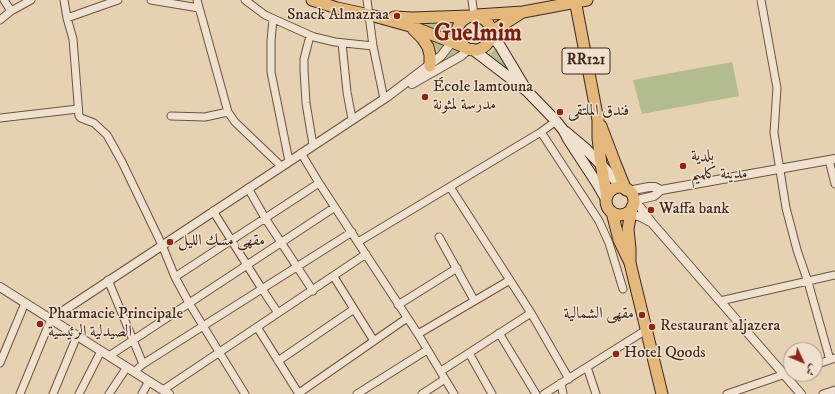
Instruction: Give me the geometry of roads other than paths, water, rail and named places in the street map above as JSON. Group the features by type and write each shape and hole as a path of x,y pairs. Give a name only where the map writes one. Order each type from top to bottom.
{"main road":[{"path":"312,0 337,8 410,26 469,49 483,48 489,41 491,33 523,12"},
{"path":"372,16 412,18 473,16 523,12 587,0"},
{"name":"RR121","path":"576,1 598,120 598,138 608,207 612,212 619,240 630,263 662,394"},
{"path":"527,91 491,33 487,21 473,16 461,21 457,29 458,38 462,45 527,91 556,121 564,131 607,199 613,190 618,188 629,201"},
{"path":"410,26 422,38 428,47 430,66"},
{"name":"RR121","path":"598,120 629,201 628,229 630,263"},
{"path":"564,131 577,140 601,164 629,201"},
{"path":"612,212 619,215 629,201"}],"street":[{"path":"4,0 12,11"},
{"path":"0,20 31,0"},
{"path":"64,0 67,18 74,39 79,116 94,123 107,135 122,162 162,245 175,277 189,303 245,394"},
{"path":"67,18 118,0"},
{"path":"151,0 199,8"},
{"path":"197,0 228,112 235,122 281,166"},
{"path":"245,0 254,8 273,19 310,36 323,40 373,46"},
{"path":"367,0 372,16 373,46 385,98"},
{"path":"472,0 473,16"},
{"path":"761,0 777,88 774,134 786,208 797,250 832,359"},
{"path":"273,19 271,41 272,72 289,161"},
{"path":"20,394 51,319 385,98 430,66 441,56 451,42 457,29"},
{"path":"310,36 304,59 304,70 306,103 313,145"},
{"path":"342,43 347,92 352,119"},
{"path":"385,98 461,56 469,49"},
{"path":"0,118 78,109"},
{"path":"171,116 205,117 228,112"},
{"path":"358,242 541,132 556,121"},
{"path":"541,132 599,221 623,289"},
{"path":"301,153 418,334 454,394"},
{"path":"644,212 644,205 651,197 661,190 832,159 835,184"},
{"path":"175,277 319,183"},
{"path":"450,187 531,313 569,379"},
{"path":"629,201 650,187 656,187 661,190"},
{"path":"248,188 265,218 313,290"},
{"path":"629,201 651,197"},
{"path":"629,201 640,207 652,223 720,301 783,370"},
{"path":"629,201 644,218 652,223"},
{"path":"109,356 335,207"},
{"path":"213,211 278,313"},
{"path":"109,394 130,369 143,364 352,232"},
{"path":"439,237 474,300"},
{"path":"1,290 51,319 166,392 219,352 334,277 366,254"},
{"path":"398,305 457,268"},
{"path":"720,301 835,275"},
{"path":"334,277 374,342"},
{"path":"108,280 143,364"},
{"path":"418,334 510,280"},
{"path":"0,363 25,303"},
{"path":"278,361 354,310"},
{"path":"441,371 531,313"},
{"path":"257,327 299,394 407,318"},
{"path":"544,394 646,330"},
{"path":"499,334 536,394"},
{"path":"52,394 77,336"},
{"path":"358,394 427,350"},
{"path":"79,394 102,351"},
{"path":"469,353 492,394"},
{"path":"587,367 596,394"},
{"path":"727,394 783,375"},
{"path":"422,394 445,379"},
{"path":"142,394 149,381"},
{"path":"793,382 801,394"},
{"path":"561,383 563,394"},
{"path":"823,394 835,390"}],"place":[{"name":"Snack Almazraa","path":"397,16"},
{"name":"École lamtouna مدرسة لمثونة","path":"425,97"},
{"name":"فندق الملتقى","path":"560,112"},
{"name":"بلدية مدينة كلميم","path":"683,166"},
{"name":"Waffa bank","path":"651,210"},
{"name":"مقهى مسك الليل","path":"170,242"},
{"name":"مقهى الشمالية","path":"642,315"},
{"name":"Pharmacie Principale الصيدلية الرئيسية","path":"40,324"},
{"name":"Restaurant aljazera","path":"652,327"},
{"name":"Hotel Qoods","path":"616,354"}],"district":[{"name":"Guelmim","path":"478,35"}]}
